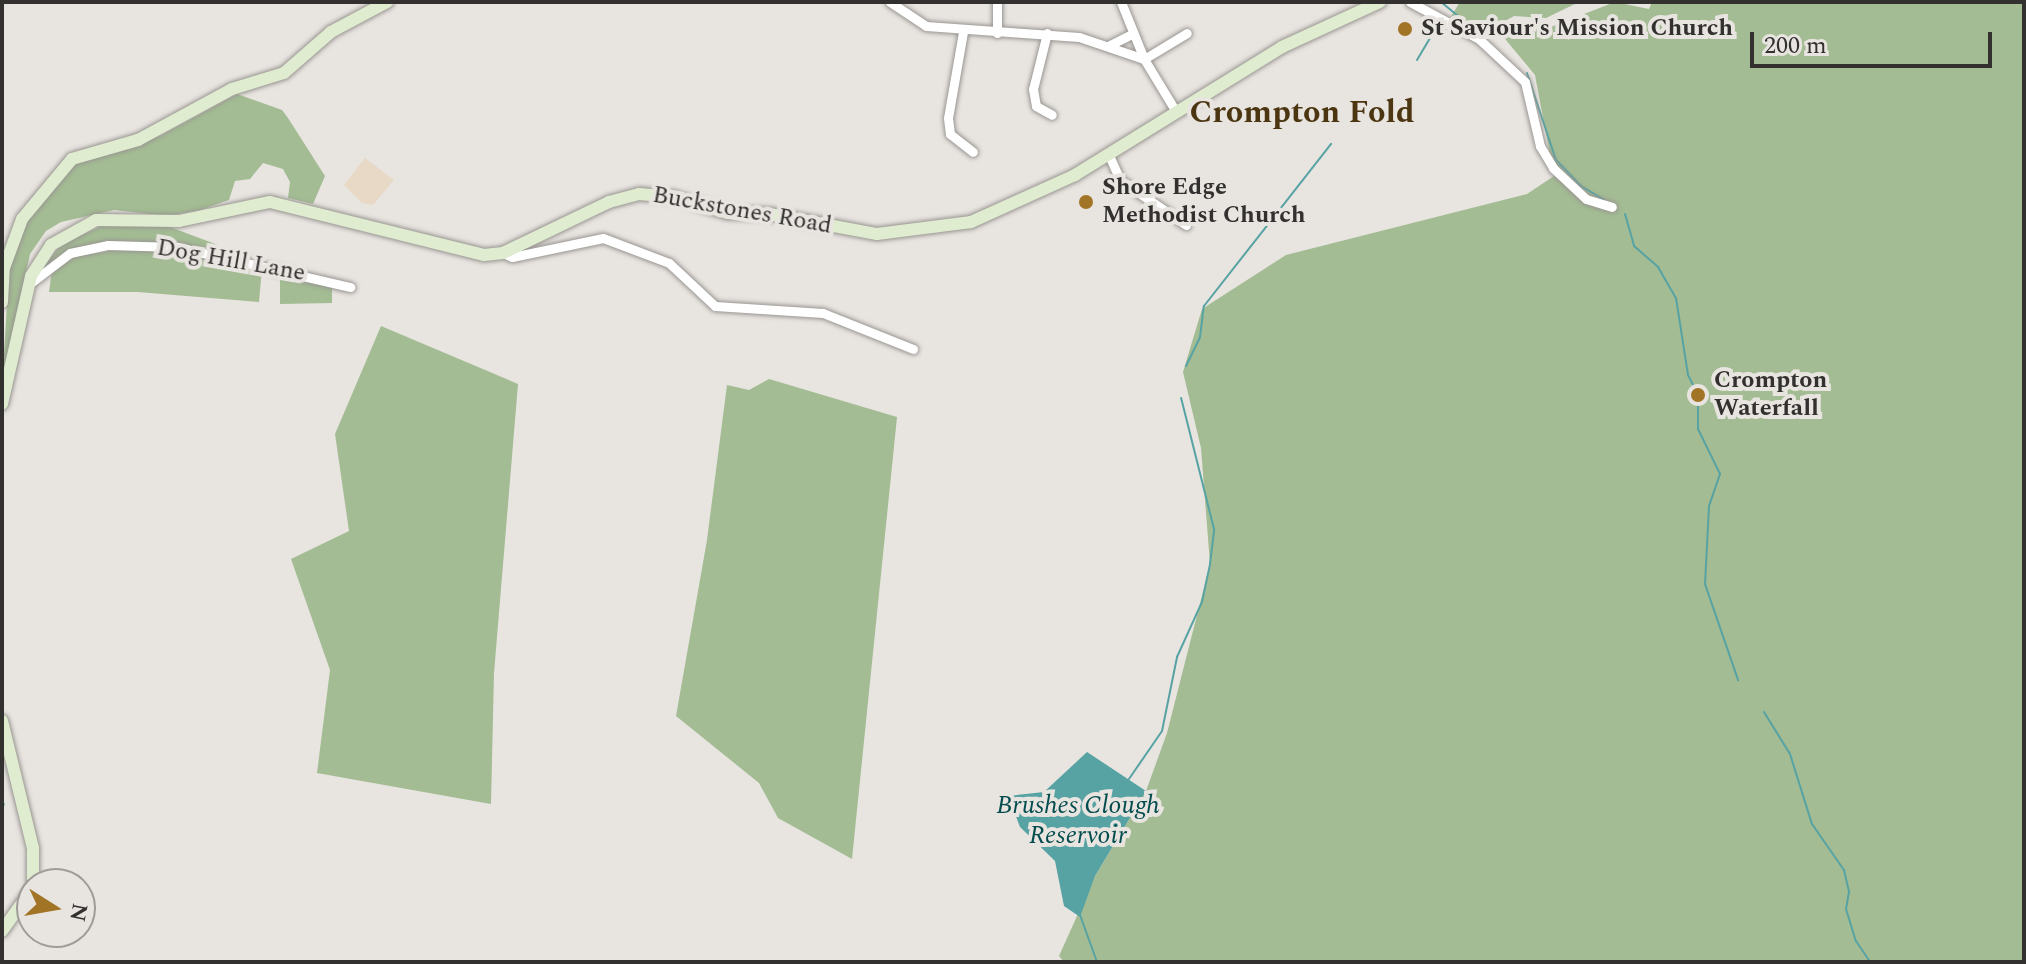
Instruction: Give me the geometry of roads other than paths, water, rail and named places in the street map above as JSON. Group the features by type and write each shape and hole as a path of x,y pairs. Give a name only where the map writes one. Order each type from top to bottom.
{"main road":[{"path":"2,302 4,268 22,219 72,159 138,140 232,89 284,73 340,26 387,2"},
{"name":"Buckstones Road","path":"2,404 28,285 51,245 77,227 110,218 179,221 257,202 283,204 464,252 503,253 609,202 639,194 674,197 728,213 769,214 877,234 971,222 1034,196 1291,43 1380,2"},
{"path":"2,721 33,848 33,868"},
{"path":"2,931 16,911"}],"street":[{"path":"890,2 926,26 963,32 1047,33 1110,45 1144,59"},
{"path":"997,2 997,33"},
{"path":"1121,2 1144,59 1175,110"},
{"path":"1410,2 1479,39 1525,82 1540,146 1553,168 1586,199 1612,207"},
{"path":"963,32 948,118 950,134 973,152"},
{"path":"1047,33 1033,89 1036,106 1052,115"},
{"path":"1144,59 1187,33"},
{"path":"1110,45 1132,34"},
{"path":"1108,153 1120,180 1186,225"},
{"path":"503,253 512,257 603,238 669,263 715,306 823,313 913,349"},
{"name":"Dog Hill Lane","path":"28,285 70,253 108,245 177,247 279,266 350,287"}],"water":[{"name":"Brushes Clough Reservoir","path":"1087,752 1146,791 1095,876 1080,917 1064,906 1055,861 1020,827 1008,796 1044,792"}],"waterway":[{"path":"1441,2 1479,33"},
{"path":"1417,60 1439,23"},
{"path":"1527,73 1556,160 1581,186 1604,200"},
{"path":"1186,366 1200,337 1204,306 1331,144"},
{"path":"1625,214 1634,246 1658,267 1676,298 1688,375 1698,395 1698,429 1720,474 1709,506 1705,584 1738,680"},
{"path":"1129,779 1162,731 1177,657 1202,602 1210,564 1214,529 1181,398"},
{"path":"1764,712 1790,754 1812,824 1844,870 1849,892 1846,909 1856,941 1870,962"},
{"path":"2,799 4,805"},
{"path":"1080,915 1097,962"}],"place":[{"name":"St Saviour's Mission Church","path":"1405,29"},
{"name":"Shore Edge Methodist Church","path":"1086,202"},
{"name":"Crompton Waterfall","path":"1698,395"}],"district":[{"name":"Crompton Fold","path":"1302,113"}]}
